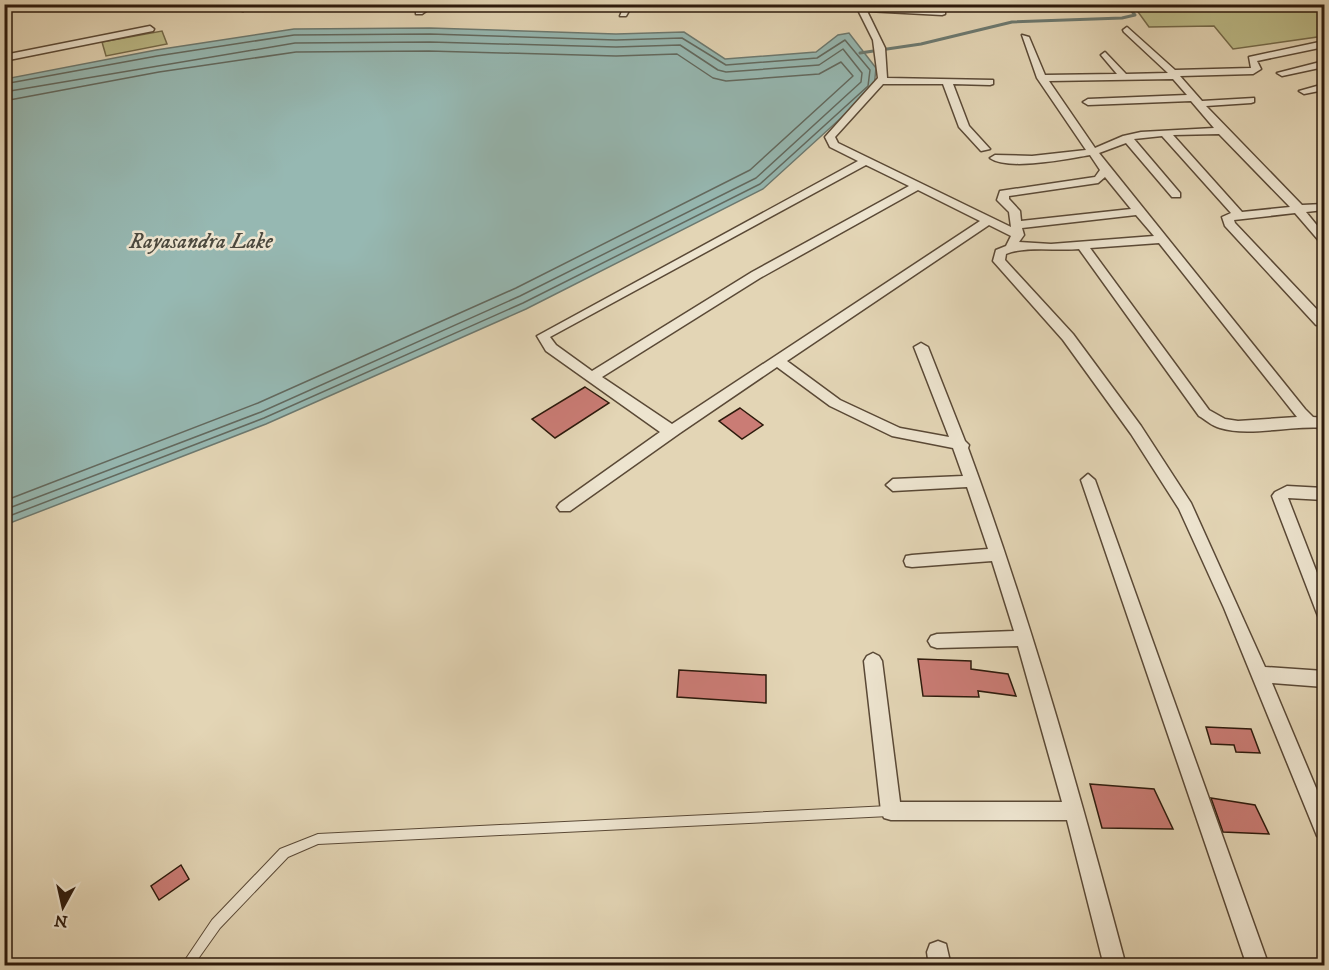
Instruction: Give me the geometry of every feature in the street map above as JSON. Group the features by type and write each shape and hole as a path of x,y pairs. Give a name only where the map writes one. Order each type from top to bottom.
{"street":[{"path":"222,4 243,8"},
{"path":"623,14 629,4"},
{"path":"656,4 669,6"},
{"path":"419,12 432,5"},
{"path":"860,6 942,12"},
{"path":"860,6 884,55 883,78 830,137 834,145 864,162 1015,235 1051,248 1162,239"},
{"path":"4,58 150,29"},
{"path":"1127,30 1173,75 1222,131 1299,209 1324,240"},
{"path":"1025,37 1042,78 1091,152 1309,421"},
{"path":"1042,78 1253,72 1256,69 1252,59 1324,44"},
{"path":"4,47 29,53"},
{"path":"1105,56 1124,77"},
{"path":"1282,73 1324,64"},
{"path":"879,81 990,82"},
{"path":"947,82 964,127 986,149"},
{"path":"1304,91 1324,87"},
{"path":"1088,102 1251,100"},
{"path":"995,158 1009,162 1107,149 1127,138 1222,131"},
{"path":"1166,134 1239,215"},
{"path":"1127,138 1176,195"},
{"path":"675,429 666,429 592,377 551,348 543,336 864,162"},
{"path":"1015,235 1014,212 1003,200 1004,193 1098,180 1105,170"},
{"path":"592,377 756,275 915,187"},
{"path":"1324,207 1228,217 1229,224 1320,322 1324,321"},
{"path":"1141,211 1015,235 1000,252 999,261 1068,337 1136,430 1186,507 1324,828"},
{"path":"565,507 675,429 988,221"},
{"path":"1082,245 1203,413 1222,424 1238,426 1309,421 1324,423"},
{"path":"921,347 962,445 1026,638 1075,811 1115,966"},
{"path":"778,361 835,403 897,432 962,445"},
{"path":"1088,480 1258,966"},
{"path":"893,485 974,482"},
{"path":"1324,494 1287,492 1280,496 1324,611"},
{"path":"912,561 998,554"},
{"path":"937,641 1026,638"},
{"path":"873,662 891,811 1075,811"},
{"path":"1259,674 1324,679"}],"lane":[{"path":"186,966 216,924 284,854 318,838 891,811"}],"shaded area":[{"path":"1133,5 1324,5 1324,36 1233,49 1214,26 1149,27"},
{"path":"162,31 167,44 106,56 102,42"}],"water":[{"name":"Rayasandra Lake","path":"430,28 616,34 684,32 725,59 816,52 838,35 849,33 876,68 874,88 763,189 526,309 266,424 5,525 5,79 156,50 294,29"}],"building":[{"path":"585,387 609,403 555,438 532,419"},
{"path":"740,408 763,425 742,439 719,421"},
{"path":"918,659 971,661 971,669 1008,674 1016,696 978,691 979,697 923,696"},
{"path":"679,670 766,675 766,703 677,697"},
{"path":"1206,727 1251,729 1260,753 1236,752 1234,745 1211,744"},
{"path":"1090,784 1154,789 1173,829 1102,828"},
{"path":"1211,798 1255,805 1269,834 1223,832"},
{"path":"181,865 189,879 159,900 151,886"}],"waterway":[{"path":"860,53 921,44 1012,22 1122,18 1135,15 1126,4"}]}
